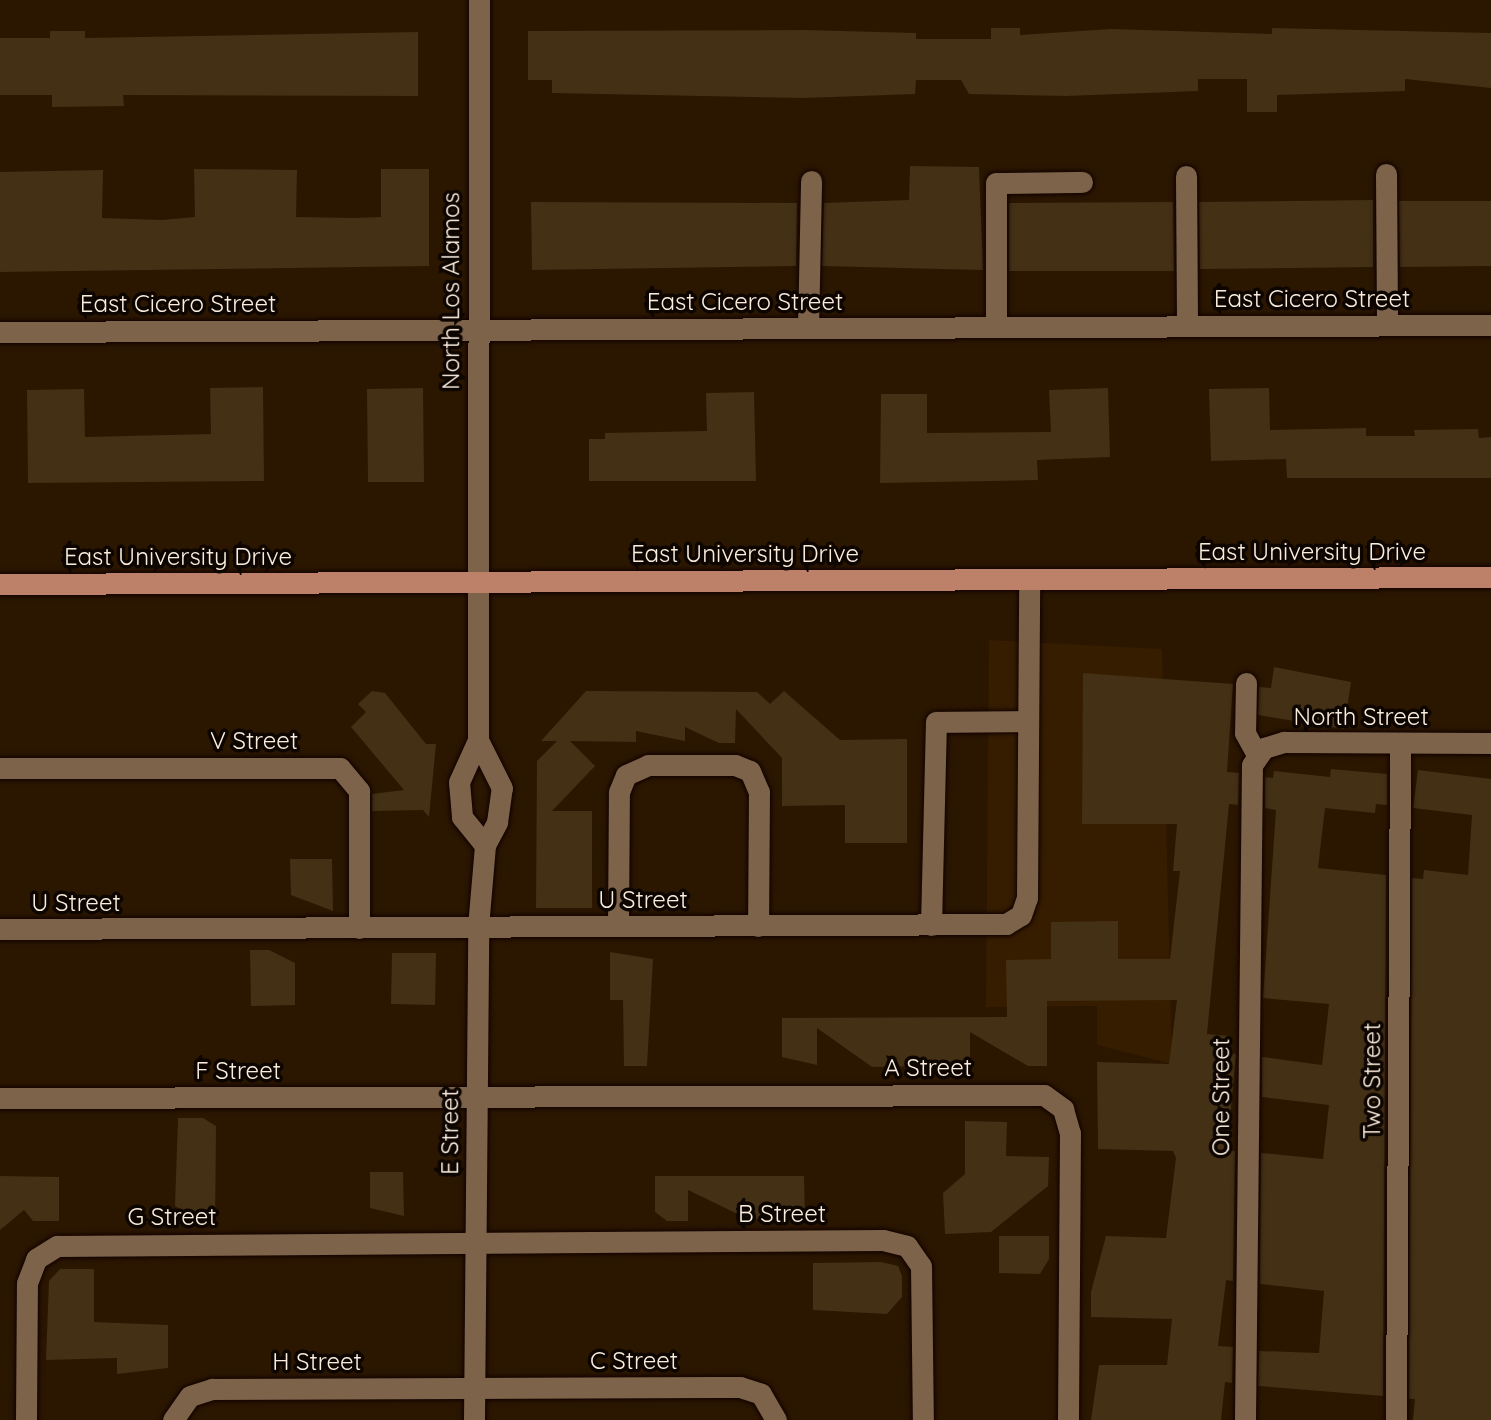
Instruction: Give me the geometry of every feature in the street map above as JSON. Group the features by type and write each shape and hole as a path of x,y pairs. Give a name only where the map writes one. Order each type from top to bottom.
{"main road":[{"name":"East University Drive","path":"0,584 1491,577"}],"street":[{"name":"North Los Alamos","path":"474,582 479,0"},
{"path":"1386,174 1387,325"},
{"path":"1186,176 1187,327"},
{"path":"808,328 811,181"},
{"path":"996,327 996,183 1082,182"},
{"name":"East Cicero Street","path":"0,331 1491,325"},
{"name":"U Street","path":"0,929 998,925 1021,915 1028,722 1029,579"},
{"name":"E Street","path":"474,582 478,740 502,788 497,822 485,845 478,927 474,1420"},
{"path":"1246,683 1245,733 1253,765"},
{"path":"931,925 936,722 1028,722"},
{"name":"E Street","path":"478,740 459,782 462,817 485,845"},
{"name":"North Street","path":"1253,765 1284,743 1491,743"},
{"name":"Two Street","path":"1396,1420 1400,743"},
{"path":"618,926 621,783 640,766 710,765 743,766 758,784 758,926"},
{"name":"One Street","path":"1245,1420 1253,765"},
{"name":"V Street","path":"0,768 340,768 359,790 359,928"},
{"name":"A Street","path":"477,1096 1031,1093 1055,1100 1070,1133 1069,1420"},
{"name":"F Street","path":"0,1098 477,1096"},
{"name":"B Street","path":"476,1242 895,1241 916,1255 924,1278 923,1420"},
{"name":"G Street","path":"26,1420 27,1283 36,1259 57,1246 476,1242"},
{"name":"C Street","path":"474,1388 740,1387 761,1394 776,1420"},
{"name":"H Street","path":"173,1420 190,1396 212,1389 474,1388"}],"shaded area":[{"path":"989,640 1162,649 1172,1064 1097,1045 1097,1006 986,1007"}],"building":[{"path":"991,28 1020,28 1020,35 1111,29 1272,34 1272,28 1491,33 1491,88 1405,79 1405,91 1277,95 1277,112 1247,112 1247,79 1198,79 1198,91 1066,96 969,94 961,80 916,80 915,94 804,98 552,93 552,80 528,80 528,31 804,30 916,33 916,39 991,39"},
{"path":"50,31 85,31 85,38 418,32 418,96 123,95 124,106 52,107 52,95 0,95 0,38 50,38"},
{"path":"910,166 979,167 983,270 822,266 824,203 909,200"},
{"path":"194,169 297,170 296,217 353,218 381,217 381,169 429,169 429,266 0,272 0,172 103,170 102,218 162,220 195,217"},
{"path":"1373,200 1373,267 1200,269 1199,202"},
{"path":"1399,201 1491,201 1491,266 1400,267"},
{"path":"531,202 797,203 796,266 532,270"},
{"path":"1173,202 1174,271 1009,271 1009,203"},
{"path":"263,387 264,481 28,483 27,390 84,389 85,437 211,434 210,388"},
{"path":"423,388 424,482 368,482 367,389"},
{"path":"1108,388 1110,457 1037,460 1038,480 880,483 881,394 927,394 927,433 1051,432 1049,390"},
{"path":"1269,388 1270,430 1366,428 1366,436 1415,436 1414,430 1478,429 1479,438 1491,437 1491,478 1287,478 1286,459 1211,461 1209,389"},
{"path":"754,392 756,481 589,481 589,439 605,439 605,433 707,431 706,393"},
{"path":"1274,667 1351,682 1344,729 1258,715 1259,687 1271,688"},
{"path":"1083,673 1233,684 1227,772 1239,773 1238,805 1229,804 1207,1034 1229,1036 1227,1053 1236,1054 1227,1150 1235,1151 1233,1281 1226,1280 1218,1346 1233,1347 1232,1383 1225,1382 1221,1420 1091,1420 1099,1365 1167,1365 1172,1319 1091,1317 1091,1292 1106,1236 1166,1238 1176,1158 1173,1151 1098,1149 1097,1062 1169,1064 1177,1000 1047,1001 1047,1066 1028,1066 970,1032 970,1065 872,1067 817,1028 817,1065 782,1057 782,1018 1007,1017 1006,960 1051,959 1051,922 1118,921 1118,959 1170,959 1180,871 1173,871 1177,824 1082,824"},
{"path":"372,691 385,693 426,744 436,744 429,817 423,810 372,811 372,794 404,790 351,727 366,712 358,704"},
{"path":"586,691 757,692 770,704 784,691 840,740 907,739 907,843 845,843 845,805 782,806 782,758 736,709 735,743 719,743 685,727 685,741 636,731 636,742 570,741 595,766 552,811 592,811 592,908 536,908 537,761 557,741 541,741"},
{"path":"1331,769 1387,774 1387,805 1376,804 1375,813 1325,808 1318,868 1386,875 1383,1396 1258,1386 1259,1351 1319,1353 1324,1291 1260,1284 1261,1153 1323,1159 1329,1105 1262,1097 1262,1057 1322,1065 1329,1004 1263,998 1276,810 1265,808 1265,777 1273,778 1274,771 1330,777"},
{"path":"1418,770 1491,779 1491,1420 1413,1420 1415,1399 1409,1399 1412,878 1423,879 1424,870 1468,875 1472,815 1413,808"},
{"path":"290,859 332,859 333,911 291,895"},
{"path":"250,950 269,950 295,963 295,1005 251,1006"},
{"path":"610,952 653,959 647,1066 624,1066 623,1000 610,1000"},
{"path":"392,953 436,953 435,1005 391,1004"},
{"path":"178,1118 203,1118 216,1126 215,1230 175,1206"},
{"path":"965,1121 1007,1122 1006,1156 1049,1157 1048,1186 991,1232 945,1234 943,1193 965,1174"},
{"path":"370,1172 403,1172 404,1216 370,1208"},
{"path":"0,1176 59,1177 59,1221 33,1221 24,1210 0,1230"},
{"path":"655,1176 804,1176 805,1220 748,1219 688,1190 688,1221 667,1221 655,1212"},
{"path":"999,1236 1049,1236 1049,1259 1040,1274 999,1273"},
{"path":"881,1262 898,1266 902,1276 902,1297 887,1314 813,1310 813,1263"},
{"path":"60,1269 94,1269 94,1322 168,1325 168,1368 117,1374 117,1358 46,1360 49,1281"}]}
